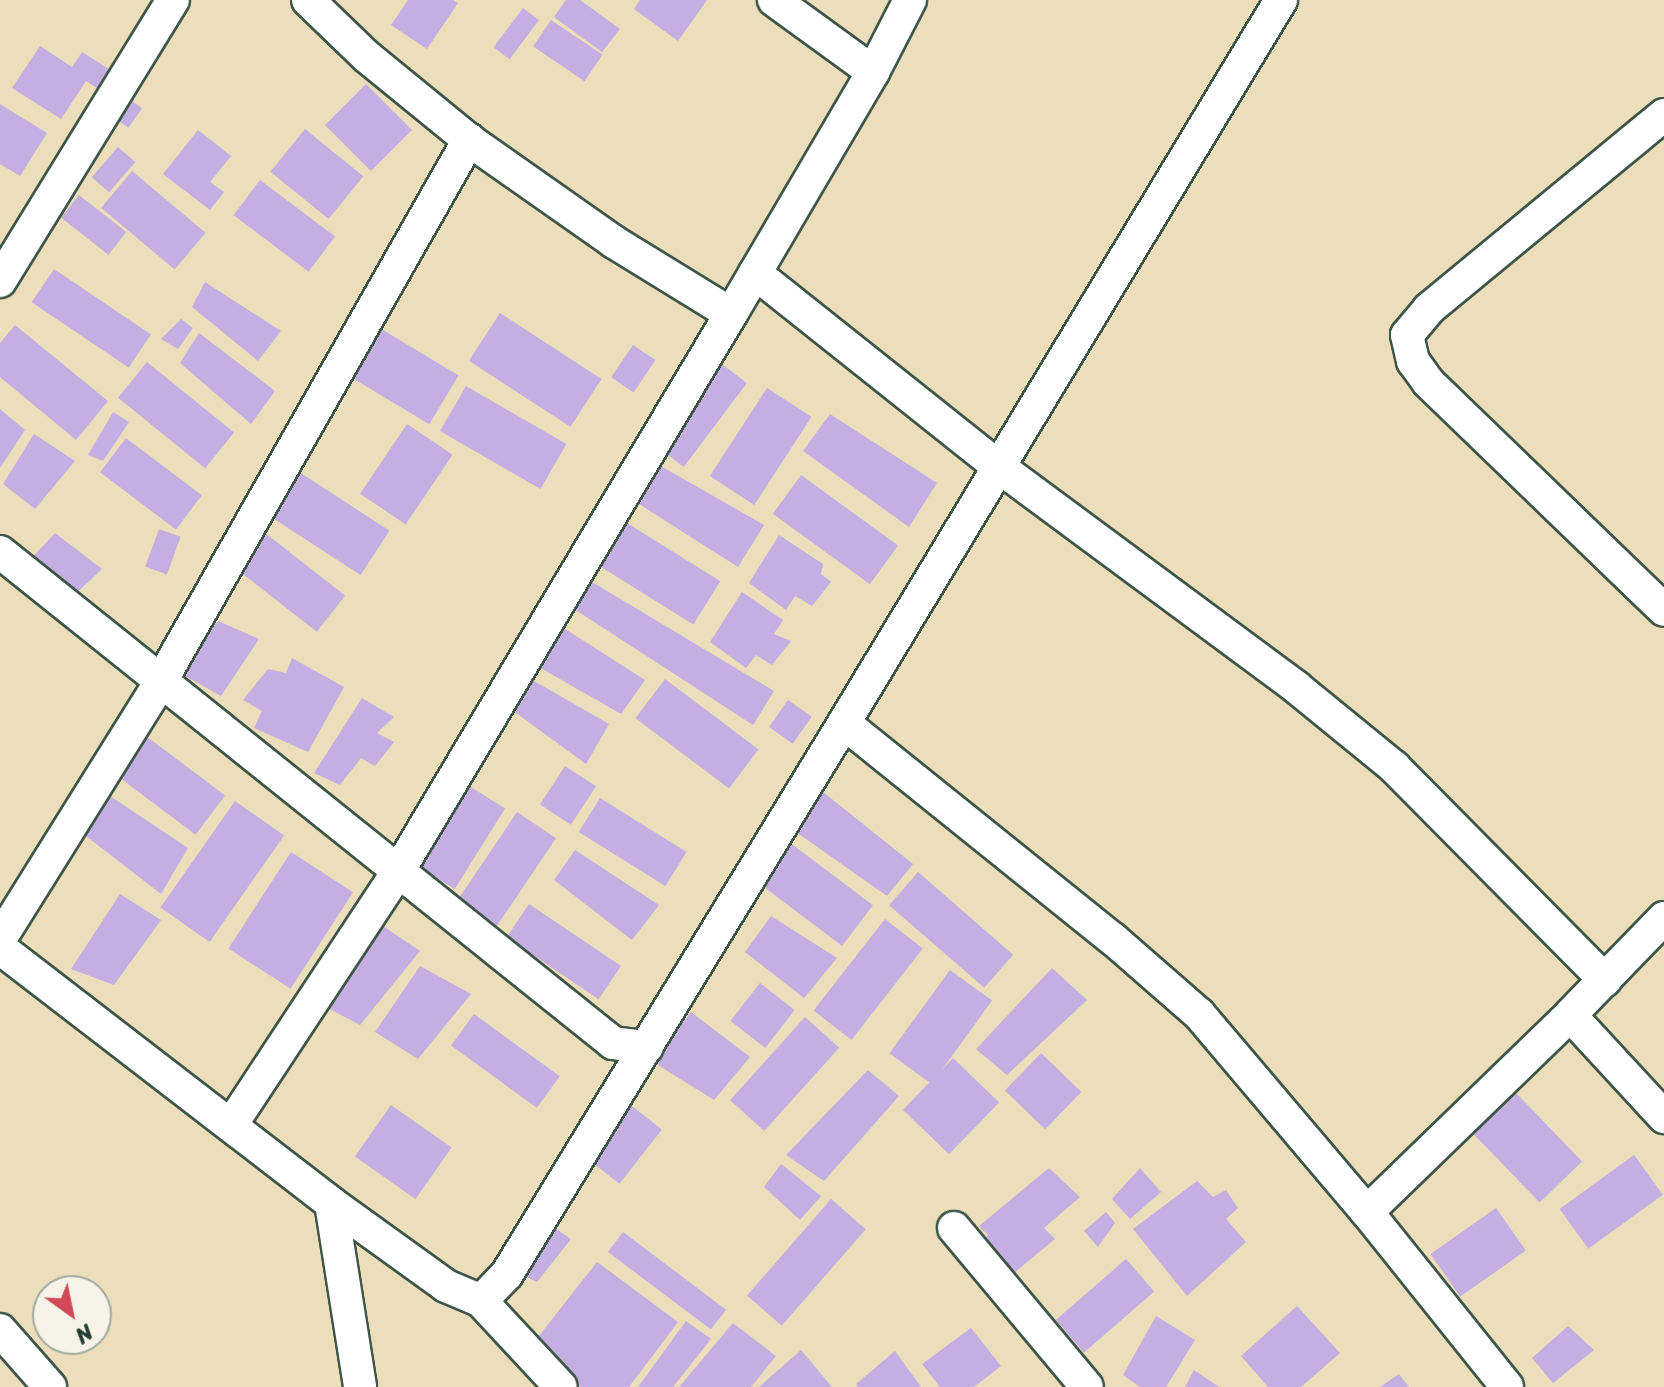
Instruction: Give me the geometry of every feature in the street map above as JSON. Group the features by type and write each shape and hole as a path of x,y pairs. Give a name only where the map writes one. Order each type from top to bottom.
{"street":[{"path":"0,281 173,0"},
{"path":"308,0 366,56 469,140 614,242 731,314"},
{"path":"774,0 873,72"},
{"path":"231,1125 399,870 731,314 873,72 910,0"},
{"path":"481,1301 507,1274 647,1047 1281,0"},
{"path":"1664,115 1429,309 1407,335 1413,361 1428,382 1664,610"},
{"path":"0,939 161,681 469,140"},
{"path":"755,273 999,467 1296,687 1394,767 1605,980"},
{"path":"0,552 613,1043 647,1047"},
{"path":"844,723 1113,939 1199,1014 1367,1212 1507,1387"},
{"path":"1367,1212 1570,1015 1664,918"},
{"path":"0,948 331,1203 446,1286 481,1301 561,1387"},
{"path":"1570,1015 1664,1117"},
{"path":"331,1203 360,1387"},
{"path":"954,1228 1087,1387"},
{"path":"0,1330 50,1387"}],"building":[{"path":"408,0 453,0 458,3 427,49 391,25"},
{"path":"566,0 580,0 620,29 602,52 554,17"},
{"path":"640,0 707,0 678,41 634,9"},
{"path":"523,8 539,20 509,59 494,47"},
{"path":"551,20 602,55 585,81 533,47"},
{"path":"40,46 72,67 82,52 109,69 97,88 86,81 61,119 12,88"},
{"path":"366,84 412,130 371,171 325,125"},
{"path":"129,99 142,108 128,128 115,119"},
{"path":"0,104 47,133 20,176 0,164"},
{"path":"305,129 363,176 329,219 270,172"},
{"path":"198,130 231,156 210,182 224,192 210,210 163,174"},
{"path":"118,147 135,162 109,192 92,177"},
{"path":"132,171 206,233 175,269 101,208"},
{"path":"260,180 335,237 309,272 234,215"},
{"path":"79,195 126,232 108,255 61,218"},
{"path":"54,269 151,334 129,368 32,302"},
{"path":"205,282 281,331 258,361 192,307"},
{"path":"500,313 601,379 570,427 469,361"},
{"path":"181,319 193,328 178,349 161,339"},
{"path":"15,325 108,401 76,440 0,377 0,343"},
{"path":"378,327 459,375 429,424 349,376"},
{"path":"199,333 275,391 251,424 180,363"},
{"path":"633,345 655,360 634,392 611,377"},
{"path":"147,362 234,432 205,468 118,398"},
{"path":"719,362 747,383 684,467 656,446"},
{"path":"466,386 566,444 540,489 440,431"},
{"path":"767,388 811,417 754,505 710,476"},
{"path":"0,409 25,430 0,468"},
{"path":"113,412 129,422 103,461 88,455"},
{"path":"830,414 937,483 909,527 803,451"},
{"path":"407,424 453,455 406,524 360,494"},
{"path":"34,434 75,461 35,509 3,484"},
{"path":"126,438 202,495 176,530 100,472"},
{"path":"659,465 764,525 738,567 639,504"},
{"path":"293,468 389,531 361,575 264,512"},
{"path":"801,475 898,546 870,584 773,514"},
{"path":"627,523 720,581 693,625 600,566"},
{"path":"159,529 181,537 167,574 145,567"},
{"path":"260,529 345,595 317,632 232,565"},
{"path":"55,533 102,569 71,598 29,561"},
{"path":"779,535 823,564 821,574 831,582 812,606 795,596 786,610 749,583"},
{"path":"587,579 774,691 753,725 571,607"},
{"path":"742,592 783,620 774,634 791,641 772,665 756,655 746,668 710,642"},
{"path":"218,621 259,639 221,696 180,673"},
{"path":"559,625 645,680 621,714 537,666"},
{"path":"292,658 344,687 308,752 254,728 262,711 243,700 268,669 286,673"},
{"path":"529,678 609,724 586,764 512,710"},
{"path":"665,679 758,749 729,789 636,718"},
{"path":"362,698 394,717 377,733 394,742 375,766 361,758 340,785 314,773"},
{"path":"788,700 812,717 793,744 769,727"},
{"path":"142,733 225,796 196,835 113,772"},
{"path":"565,766 596,786 571,825 540,805"},
{"path":"466,784 505,808 455,889 416,865"},
{"path":"104,792 188,848 161,894 77,829"},
{"path":"823,792 913,864 887,896 796,832"},
{"path":"600,798 687,852 665,886 579,832"},
{"path":"235,801 284,835 210,942 160,907"},
{"path":"517,812 556,838 493,931 454,905"},
{"path":"789,842 873,905 842,946 758,883"},
{"path":"575,850 659,905 632,940 554,880"},
{"path":"291,852 353,892 290,989 228,948"},
{"path":"918,872 1013,955 984,988 889,905"},
{"path":"120,894 161,920 114,985 71,969"},
{"path":"529,904 621,966 599,999 507,937"},
{"path":"771,916 837,958 804,998 745,952"},
{"path":"885,919 923,949 851,1040 814,1010"},
{"path":"377,922 420,951 360,1025 322,1005"},
{"path":"420,966 471,994 418,1059 375,1032"},
{"path":"1052,968 1087,1000 1007,1075 976,1049"},
{"path":"950,970 992,1001 932,1084 889,1053"},
{"path":"760,983 795,1010 765,1048 730,1021"},
{"path":"691,1012 750,1057 714,1100 653,1062"},
{"path":"474,1014 560,1076 537,1108 451,1046"},
{"path":"805,1017 839,1048 764,1131 730,1100"},
{"path":"1041,1053 1081,1092 1045,1129 1005,1090"},
{"path":"953,1058 999,1102 949,1154 903,1110"},
{"path":"868,1070 899,1096 824,1181 786,1155"},
{"path":"1514,1091 1582,1161 1540,1202 1472,1132"},
{"path":"628,1103 662,1129 619,1184 586,1157"},
{"path":"391,1105 452,1147 415,1199 355,1157"},
{"path":"1634,1155 1663,1195 1588,1249 1560,1209"},
{"path":"781,1164 821,1196 800,1220 764,1187"},
{"path":"1049,1168 1080,1197 1044,1228 1055,1239 1008,1278 981,1243 988,1235 979,1226"},
{"path":"1140,1168 1161,1192 1130,1219 1112,1199"},
{"path":"1197,1181 1213,1197 1226,1190 1238,1208 1226,1219 1246,1242 1187,1296 1133,1229"},
{"path":"831,1199 866,1229 782,1326 747,1296"},
{"path":"1496,1208 1526,1251 1460,1296 1430,1254"},
{"path":"1106,1212 1115,1223 1098,1247 1084,1231"},
{"path":"550,1225 571,1239 537,1282 518,1273"},
{"path":"623,1232 726,1310 711,1330 608,1252"},
{"path":"1126,1259 1154,1291 1084,1352 1056,1320"},
{"path":"597,1262 678,1322 629,1387 581,1387 531,1346"},
{"path":"1297,1306 1340,1353 1301,1387 1268,1387 1241,1356"},
{"path":"1156,1316 1195,1340 1166,1387 1140,1387 1123,1375"},
{"path":"686,1321 711,1339 673,1387 638,1387"},
{"path":"733,1323 776,1356 751,1387 679,1387"},
{"path":"1568,1326 1594,1350 1553,1383 1532,1358"},
{"path":"971,1328 1001,1366 974,1387 940,1387 922,1364"},
{"path":"801,1350 832,1387 759,1387"},
{"path":"895,1351 921,1387 858,1387 856,1384"},
{"path":"1194,1370 1219,1387 1185,1387"},
{"path":"1399,1374 1409,1387 1380,1387"}]}
